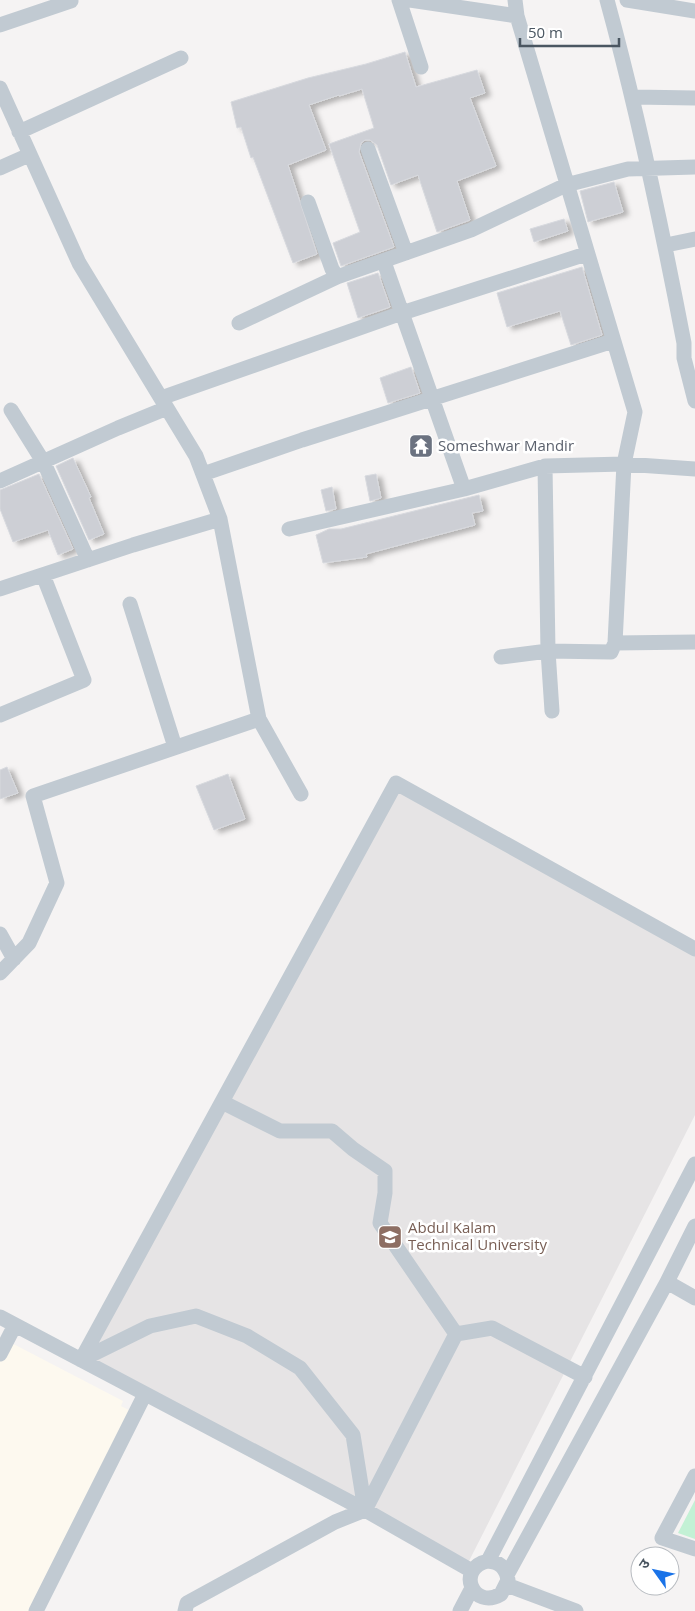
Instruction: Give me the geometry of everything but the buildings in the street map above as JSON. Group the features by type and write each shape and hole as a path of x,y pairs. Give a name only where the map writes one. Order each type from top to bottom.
{"street":[{"path":"399,0 421,67"},
{"path":"410,0 517,16"},
{"path":"501,657 548,651 611,652 616,643 624,464 635,412 586,254 517,16 515,0"},
{"path":"607,0 634,97 650,169 684,343 684,358 695,401"},
{"path":"628,0 695,11"},
{"path":"0,25 44,5 71,1"},
{"path":"19,132 181,58"},
{"path":"0,88 79,263 196,456 220,519 260,719 301,794"},
{"path":"634,97 695,98"},
{"path":"368,149 406,253"},
{"path":"0,168 29,155"},
{"path":"239,322 337,277 471,230 566,185 628,169 695,167"},
{"path":"308,202 332,269 337,277"},
{"path":"666,245 695,239"},
{"path":"0,481 44,463 118,428 164,403 402,313 586,254"},
{"path":"384,262 464,489"},
{"path":"203,474 613,341"},
{"path":"11,410 44,463 88,560"},
{"path":"289,529 464,489 545,466 624,464 695,469"},
{"path":"545,466 548,651 552,711"},
{"path":"0,589 220,519"},
{"path":"0,715 84,680 43,575"},
{"path":"130,604 175,747"},
{"path":"616,643 695,642"},
{"path":"0,973 29,943 57,884 34,796 260,719"},
{"path":"81,1360 396,782 695,949"},
{"path":"0,934 14,959"},
{"path":"222,1102 280,1131 332,1131 353,1150 385,1171 385,1193 380,1223 456,1334"},
{"path":"488,1561 695,1164"},
{"path":"492,1611 695,1226"},
{"path":"667,1282 695,1298"},
{"path":"81,1360 150,1326 196,1316 247,1336 300,1368 352,1435 365,1510"},
{"path":"0,1317 365,1510 472,1571"},
{"path":"0,1354 15,1325"},
{"path":"456,1334 492,1328 585,1377"},
{"path":"185,1611 187,1603 335,1522 365,1510 456,1334"},
{"path":"36,1611 144,1394"},
{"path":"695,1476 662,1538 695,1549"},
{"path":"488,1561 500,1564 505,1585 485,1598 480,1596 472,1588 470,1582 472,1571 476,1566 488,1561"},
{"path":"505,1585 576,1611"},
{"path":"460,1611 472,1588"}],"shaded area":[{"name":"Abdul Kalam Technical University","path":"396,783 695,941 695,1115 466,1567 81,1360"},
{"path":"0,1337 123,1401 121,1406 135,1413 31,1611 0,1611"}],"green space":[{"path":"695,1500 695,1539 678,1533"}],"place":[{"name":"Someshwar Mandir","path":"421,446"},
{"name":"Abdul Kalam Technical University","path":"390,1237"}]}
